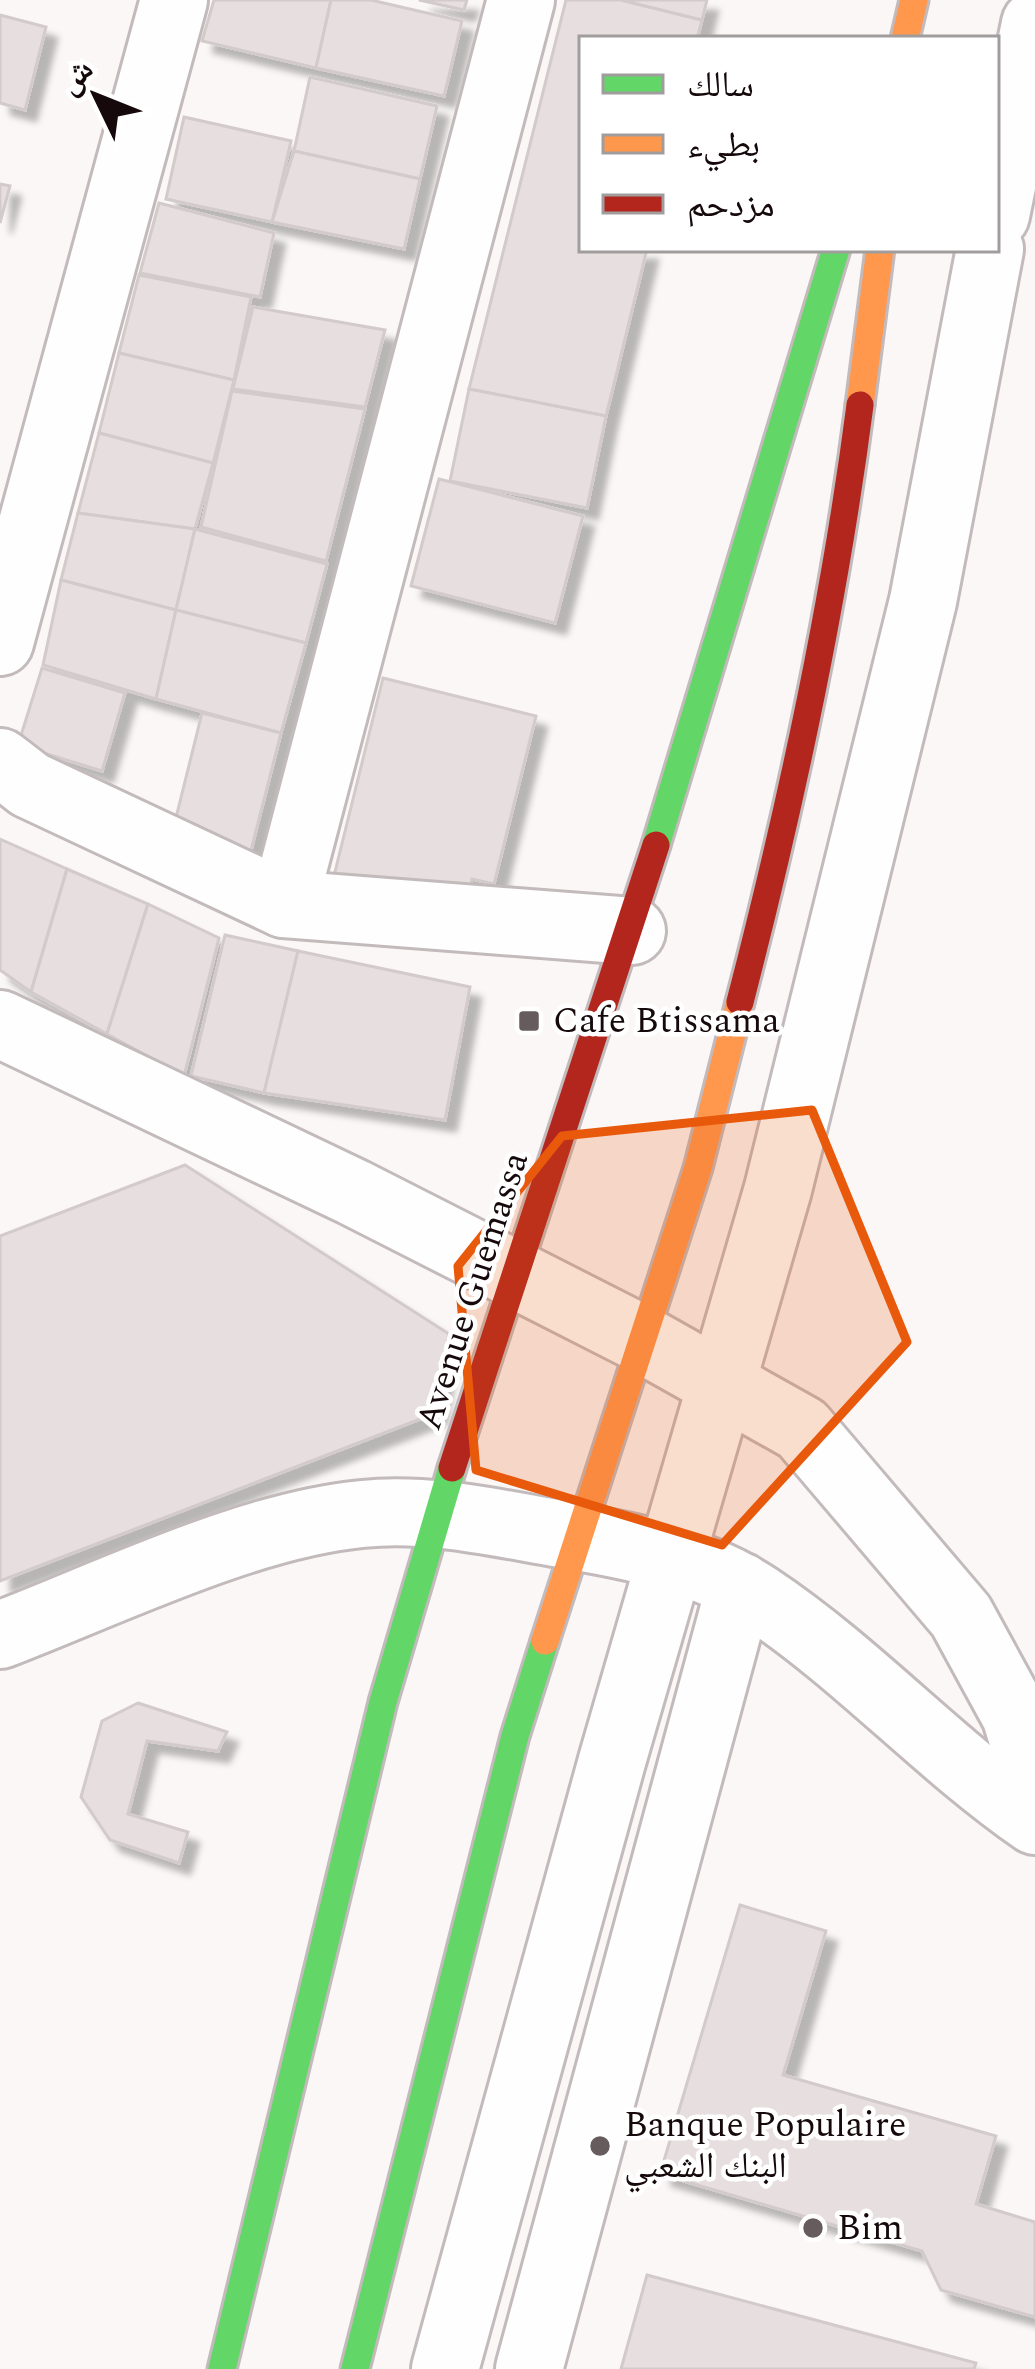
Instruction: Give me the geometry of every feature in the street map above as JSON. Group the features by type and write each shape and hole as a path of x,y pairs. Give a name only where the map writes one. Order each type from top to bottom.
{"main road":[{"path":"906,36 914,0"},
{"name":"Avenue Guemassa","path":"222,2369 383,1702 437,1513 632,931 732,580 835,252"},
{"path":"355,2369 515,1736 698,1168 788,816 844,527 880,252"}],"street":[{"path":"0,642 174,0"},
{"path":"284,904 521,0"},
{"path":"999,200 1035,23"},
{"path":"445,2369 722,1382 863,857 923,601 989,252"},
{"path":"0,762 30,785 284,904 632,931"},
{"path":"0,1024 353,1192 642,1339 802,1429 962,1616 1015,1715 1035,1779"},
{"path":"0,1635 299,1523 366,1514 437,1513 579,1537 671,1554 740,1586 821,1641 963,1771 1035,1822"},
{"path":"529,2369 740,1586"}],"highlighted area":[{"path":"812,1110 907,1342 722,1545 476,1470 458,1266 562,1136"}],"building":[{"path":"214,0 331,0 316,68 202,41"},
{"path":"331,0 371,0 462,21 444,96 316,68"},
{"path":"419,0 467,0 464,10"},
{"path":"566,0 621,0 702,20 698,36 579,36 579,252 646,252 606,416 469,389"},
{"path":"621,0 707,0 702,20"},
{"path":"0,15 46,27 25,110 0,103"},
{"path":"310,77 437,106 420,179 294,151"},
{"path":"184,117 291,141 272,222 166,199"},
{"path":"294,151 420,179 404,249 272,222"},
{"path":"0,184 10,186 0,223"},
{"path":"159,203 274,233 260,297 140,273"},
{"path":"139,275 251,297 234,380 119,353"},
{"path":"253,307 385,330 365,407 233,389"},
{"path":"119,353 234,380 213,463 99,433"},
{"path":"469,389 606,416 587,508 450,481"},
{"path":"232,391 365,409 326,561 201,527"},
{"path":"99,433 213,463 195,529 78,513"},
{"path":"439,479 583,516 555,623 411,586"},
{"path":"78,513 195,529 176,610 61,580"},
{"path":"195,529 327,564 306,643 176,610"},
{"path":"61,580 176,610 156,699 43,665"},
{"path":"176,610 306,643 281,733 156,699"},
{"path":"42,668 125,693 102,771 18,745"},
{"path":"383,678 536,716 494,884 472,879 464,909 334,876"},
{"path":"202,713 281,733 249,858 171,838"},
{"path":"0,839 67,869 31,992 0,970"},
{"path":"67,869 148,904 107,1034 31,992"},
{"path":"148,904 219,938 184,1076 107,1034"},
{"path":"225,935 298,951 264,1093 191,1076"},
{"path":"298,951 470,987 445,1120 264,1093"},
{"path":"185,1165 449,1334 436,1413 0,1581 0,1236"},
{"path":"138,1703 227,1732 218,1751 147,1741 128,1814 188,1832 179,1863 110,1840 81,1797 102,1721"},
{"path":"740,1905 826,1931 783,2075 996,2136 976,2204 1035,2222 1035,2317 941,2290 922,2251 660,2174"},
{"path":"647,2275 976,2363 974,2369 621,2369"}],"traffic: fast":[{"path":"656,845 835,252"},
{"path":"222,2369 383,1702 452,1468"},
{"path":"355,2369 515,1736 545,1641"}],"traffic: slow":[{"path":"906,36 914,0"},
{"path":"860,405 880,252"},
{"path":"545,1641 698,1168 740,1002"}],"traffic: jam":[{"path":"740,1002 809,705 860,405"},
{"path":"452,1468 656,845"}],"place":[{"name":"Cafe Btissama","path":"529,1021"},
{"name":"Banque Populaire البنك الشعبي","path":"600,2146"},
{"name":"Bim","path":"813,2228"}]}
